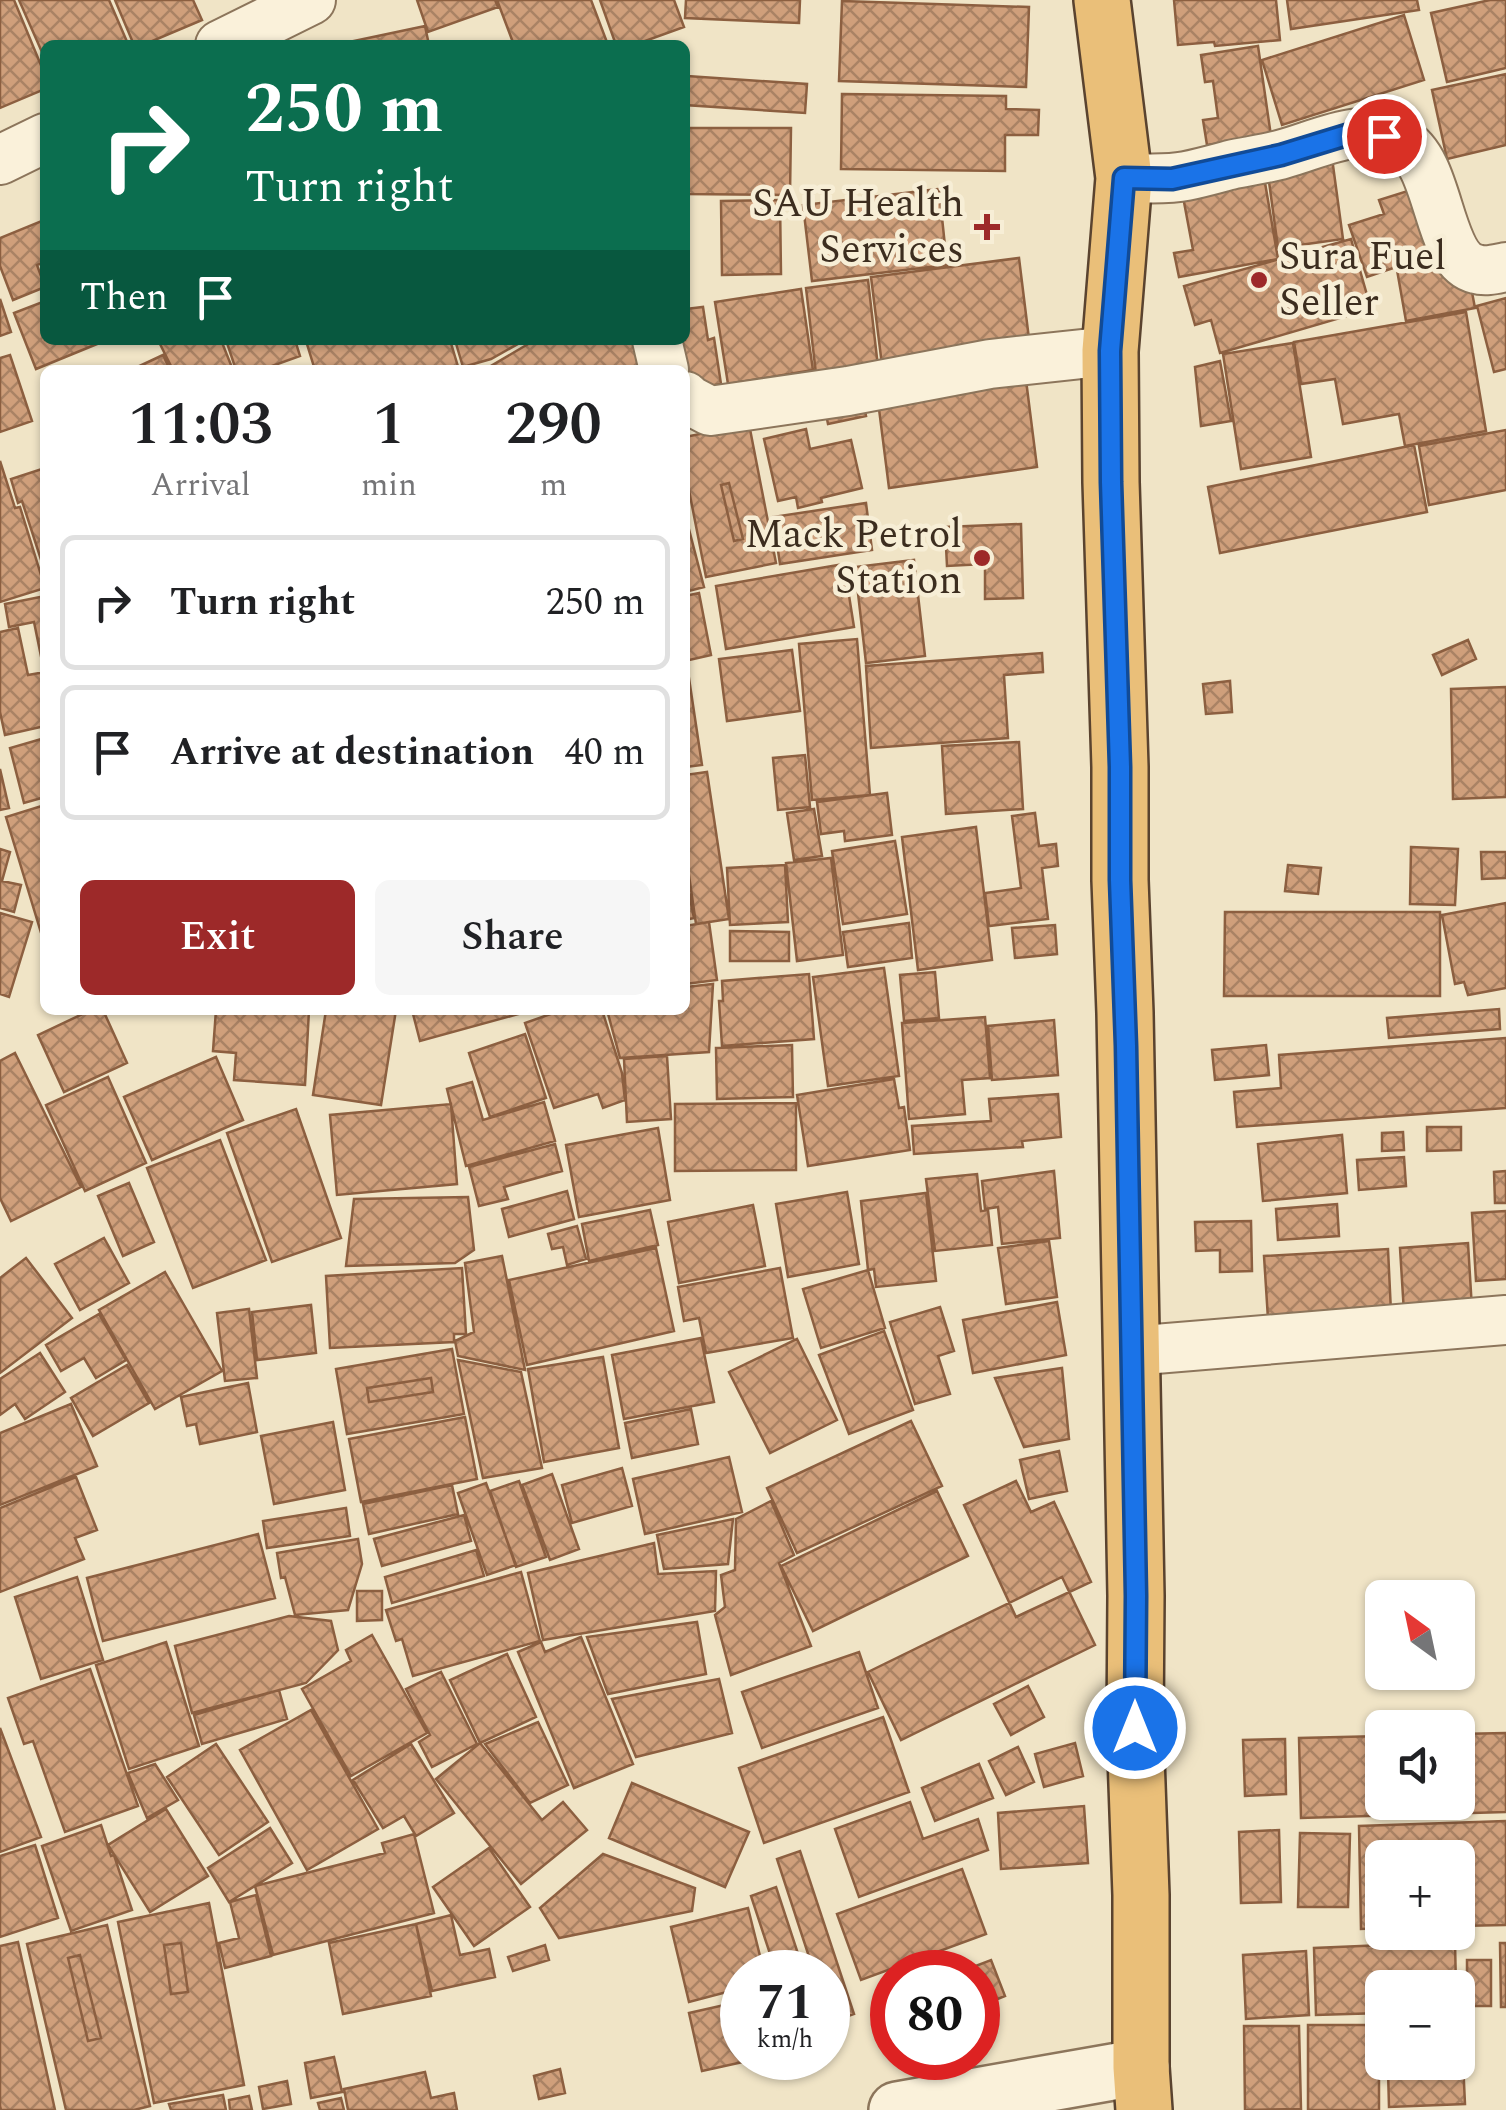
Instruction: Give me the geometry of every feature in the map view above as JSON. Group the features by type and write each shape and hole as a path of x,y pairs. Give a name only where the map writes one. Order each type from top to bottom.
{"highway":[{"path":"1102,0 1124,178 1110,351 1111,482 1126,1031 1143,2089"}],"street":[{"path":"230,40 311,0"},
{"path":"1124,178 1172,179 1281,155 1353,133 1384,136 1402,142 1421,158 1440,216 1464,264 1475,269 1506,267"},
{"path":"0,160 40,140"},
{"path":"690,401 710,411 848,392 990,364 1110,351"},
{"path":"1132,1350 1506,1320"},
{"path":"897,2110 1143,2089"}],"building":[{"path":"0,0 14,0 40,63 40,91 0,108"},
{"path":"19,0 109,0 126,40 40,40 40,48"},
{"path":"115,0 193,0 202,20 155,40 132,40"},
{"path":"417,0 495,0 498,7 428,32"},
{"path":"497,0 591,0 606,40 512,40"},
{"path":"600,0 674,0 684,27 648,40 614,40"},
{"path":"686,0 800,0 799,23 685,18"},
{"path":"1174,0 1276,0 1280,40 1178,45"},
{"path":"1287,0 1417,0 1419,10 1291,29"},
{"path":"1506,0 1506,68 1447,82 1431,13"},
{"path":"842,1 1029,7 1026,87 839,81"},
{"path":"1404,15 1424,80 1282,125 1262,60"},
{"path":"425,26 428,40 359,40"},
{"path":"1258,46 1271,136 1207,145 1203,120 1218,118 1213,81 1205,82 1201,55"},
{"path":"1506,74 1506,145 1447,159 1432,90"},
{"path":"690,76 807,84 805,113 690,105"},
{"path":"842,94 1006,96 1006,109 1039,110 1038,135 1005,135 1005,171 841,169"},
{"path":"690,128 791,128 790,195 690,194"},
{"path":"1332,158 1343,239 1278,248 1267,167"},
{"path":"1263,171 1278,259 1179,277 1174,253 1193,250 1181,186"},
{"path":"939,189 947,265 812,281 803,205"},
{"path":"1414,189 1435,254 1367,277 1349,225 1384,214 1379,200"},
{"path":"780,200 781,274 722,275 721,201"},
{"path":"40,222 40,289 13,300 0,266 0,238"},
{"path":"1351,239 1371,309 1220,353 1211,320 1195,325 1184,286"},
{"path":"1019,258 1030,347 882,365 871,277"},
{"path":"1444,261 1467,266 1475,308 1406,321 1397,270"},
{"path":"868,280 878,367 816,374 806,288"},
{"path":"801,289 813,370 728,384 715,302"},
{"path":"1506,298 1506,369 1494,372 1477,306"},
{"path":"0,299 11,332 0,336"},
{"path":"40,303 40,345 95,345 36,369 14,313"},
{"path":"703,307 708,340 714,338 721,384 690,389 690,365 682,365 679,345 690,345 690,308"},
{"path":"1466,312 1486,431 1405,446 1399,414 1343,424 1335,379 1301,384 1294,342"},
{"path":"1293,343 1311,457 1241,469 1223,354"},
{"path":"160,345 223,345 231,365 170,365"},
{"path":"228,345 297,345 300,356 275,365 234,365"},
{"path":"307,345 452,345 458,365 313,365"},
{"path":"456,345 516,345 491,359 462,365"},
{"path":"526,345 639,345 645,365 492,365"},
{"path":"10,355 32,421 0,432 0,358"},
{"path":"163,355 168,365 142,365"},
{"path":"1220,361 1231,421 1201,426 1195,367"},
{"path":"1026,380 1037,467 889,488 878,401"},
{"path":"863,400 866,416 828,424 825,409"},
{"path":"749,424 776,563 706,577 690,495 690,436","holes":["729,483 743,539 734,541 721,485"]},
{"path":"806,429 810,449 851,440 862,488 798,508 796,497 778,501 764,439"},
{"path":"1506,430 1506,490 1429,505 1419,446"},
{"path":"1414,445 1427,512 1220,553 1208,487"},
{"path":"0,461 15,508 20,507 40,572 40,590 0,602"},
{"path":"40,470 40,557 22,501 18,503 11,479"},
{"path":"729,483 743,539 734,541 721,485"},
{"path":"866,503 872,550 780,564 773,517"},
{"path":"1021,524 1023,598 985,599 985,564 947,566 945,527"},
{"path":"690,533 704,587 690,591"},
{"path":"914,560 925,656 866,663 855,567"},
{"path":"844,564 854,627 726,649 716,586"},
{"path":"699,593 711,655 690,660 690,595"},
{"path":"40,597 40,651 34,622 9,627 5,604"},
{"path":"18,628 28,675 40,673 40,727 5,735 0,712 0,632"},
{"path":"857,639 870,795 812,800 799,644"},
{"path":"1468,640 1476,659 1442,675 1433,655"},
{"path":"792,650 800,711 727,721 719,659"},
{"path":"1042,653 1043,672 1004,675 1008,738 871,748 866,666"},
{"path":"1230,681 1232,712 1206,714 1203,684"},
{"path":"690,685 702,765 690,766"},
{"path":"1506,687 1506,797 1453,799 1451,689"},
{"path":"40,739 40,798 24,803 10,748"},
{"path":"1019,742 1023,809 946,814 942,746"},
{"path":"805,755 810,807 778,810 773,758"},
{"path":"0,769 9,808 0,810"},
{"path":"707,772 729,919 696,924 690,883 690,774"},
{"path":"887,793 892,835 845,841 844,831 821,834 817,802"},
{"path":"40,807 40,929 6,817"},
{"path":"814,809 822,856 794,860 787,813"},
{"path":"1035,813 1039,846 1056,844 1058,866 1042,868 1048,919 989,926 985,893 1021,888 1012,816"},
{"path":"976,827 992,960 918,970 902,837"},
{"path":"895,841 907,914 843,924 832,851"},
{"path":"1411,847 1458,849 1455,905 1410,904"},
{"path":"0,849 10,852 2,881 21,885 14,912 0,908"},
{"path":"1481,852 1506,852 1506,878 1482,879"},
{"path":"831,858 843,955 797,961 786,863"},
{"path":"785,865 788,922 730,925 727,868"},
{"path":"1288,865 1321,868 1318,894 1285,891"},
{"path":"1506,903 1506,988 1468,995 1464,982 1455,984 1442,915"},
{"path":"1225,912 1440,912 1440,996 1224,996"},
{"path":"0,913 32,922 9,997 0,994"},
{"path":"709,922 717,980 690,983 690,925"},
{"path":"909,923 912,958 848,967 843,932"},
{"path":"1055,925 1057,954 1015,958 1012,928"},
{"path":"730,931 789,932 789,961 730,961"},
{"path":"884,968 899,1076 828,1086 813,977"},
{"path":"935,972 939,1018 904,1021 900,975"},
{"path":"809,974 814,1039 722,1046 722,981"},
{"path":"713,984 709,1052 620,1058 608,1015 690,1015 690,986"},
{"path":"1499,1009 1500,1029 1389,1038 1387,1018"},
{"path":"80,1015 105,1015 127,1063 64,1092 38,1035"},
{"path":"216,1015 309,1015 305,1085 234,1080 236,1053 213,1051"},
{"path":"325,1015 395,1015 381,1105 313,1095"},
{"path":"413,1015 515,1015 420,1041"},
{"path":"548,1015 604,1015 622,1073 625,1100 603,1108 598,1094 554,1108 525,1023"},
{"path":"985,1017 990,1078 962,1080 965,1114 909,1119 902,1023"},
{"path":"1054,1020 1058,1075 992,1080 988,1026"},
{"path":"525,1034 546,1098 490,1117 469,1053"},
{"path":"1506,1038 1506,1108 1237,1127 1234,1092 1281,1088 1279,1055"},
{"path":"792,1045 793,1097 717,1099 716,1048"},
{"path":"1266,1045 1269,1075 1215,1080 1212,1050"},
{"path":"15,1053 81,1187 11,1221 0,1198 0,1061"},
{"path":"667,1056 671,1119 627,1122 624,1059"},
{"path":"216,1057 243,1120 152,1160 124,1097"},
{"path":"108,1077 146,1163 85,1191 46,1105"},
{"path":"894,1079 899,1108 904,1107 910,1150 808,1166 797,1095"},
{"path":"472,1082 483,1120 544,1102 555,1141 466,1166 447,1089"},
{"path":"1058,1094 1061,1137 1022,1141 1023,1147 914,1154 912,1126 991,1121 989,1099"},
{"path":"796,1103 796,1170 675,1171 675,1104"},
{"path":"451,1104 457,1184 337,1195 330,1115"},
{"path":"296,1109 341,1238 272,1262 227,1133"},
{"path":"1427,1127 1461,1127 1461,1150 1427,1151"},
{"path":"658,1128 670,1200 579,1217 566,1145"},
{"path":"1403,1132 1404,1150 1382,1151 1382,1133"},
{"path":"1342,1135 1347,1193 1263,1201 1258,1144"},
{"path":"220,1140 266,1260 193,1288 147,1168"},
{"path":"555,1144 562,1171 504,1187 508,1199 479,1206 469,1167"},
{"path":"1404,1157 1406,1186 1359,1190 1357,1160"},
{"path":"1054,1171 1060,1238 1002,1244 998,1207 985,1209 982,1181"},
{"path":"1506,1171 1506,1203 1495,1203 1494,1172"},
{"path":"977,1174 981,1211 988,1210 992,1245 935,1251 926,1179"},
{"path":"129,1183 154,1242 123,1256 98,1196"},
{"path":"567,1191 574,1219 509,1237 502,1209"},
{"path":"847,1192 859,1264 788,1277 776,1204"},
{"path":"926,1193 936,1281 876,1287 874,1269 868,1270 861,1201"},
{"path":"468,1197 474,1250 455,1263 346,1266 354,1199"},
{"path":"1337,1204 1339,1236 1278,1240 1276,1209"},
{"path":"753,1205 765,1266 679,1283 668,1222"},
{"path":"650,1210 658,1245 589,1261 582,1224"},
{"path":"1506,1211 1506,1279 1476,1281 1472,1213"},
{"path":"1251,1221 1252,1271 1220,1272 1220,1250 1196,1251 1195,1222"},
{"path":"577,1226 586,1259 567,1265 563,1247 552,1249 548,1234"},
{"path":"104,1238 129,1283 80,1310 55,1264"},
{"path":"1049,1241 1057,1297 1006,1304 998,1248"},
{"path":"1468,1243 1472,1309 1404,1313 1400,1248"},
{"path":"656,1248 674,1331 527,1365 509,1280"},
{"path":"1388,1249 1391,1312 1268,1319 1264,1256"},
{"path":"502,1256 525,1370 458,1356 455,1341 474,1332 465,1263"},
{"path":"26,1258 72,1318 0,1373 0,1278"},
{"path":"462,1268 466,1334 454,1334 454,1342 330,1348 326,1276"},
{"path":"780,1268 793,1338 706,1353 699,1318 684,1321 678,1287"},
{"path":"868,1270 885,1328 821,1348 803,1289"},
{"path":"165,1272 222,1371 155,1409 99,1310"},
{"path":"1057,1302 1066,1355 973,1373 963,1320"},
{"path":"311,1305 316,1353 257,1360 252,1312"},
{"path":"940,1307 954,1351 938,1356 950,1394 915,1404 890,1322"},
{"path":"249,1309 257,1378 225,1381 217,1313"},
{"path":"99,1314 126,1360 96,1378 84,1358 61,1371 46,1345"},
{"path":"884,1331 913,1410 849,1434 819,1355"},
{"path":"701,1338 714,1402 624,1419 612,1355"},
{"path":"797,1339 837,1420 770,1453 729,1372"},
{"path":"452,1349 464,1414 347,1434 336,1369","holes":["431,1378 433,1392 369,1402 367,1388"]},
{"path":"40,1353 65,1392 25,1419 15,1404 0,1415 0,1379"},
{"path":"603,1357 619,1448 544,1462 528,1369"},
{"path":"458,1360 521,1372 542,1468 483,1478"},
{"path":"127,1365 149,1403 93,1436 71,1398"},
{"path":"1062,1368 1069,1439 1024,1447 995,1378"},
{"path":"431,1378 433,1392 369,1402 367,1388"},
{"path":"248,1383 257,1432 200,1444 196,1424 187,1426 181,1397"},
{"path":"71,1404 97,1466 0,1505 0,1433"},
{"path":"691,1409 698,1444 632,1458 625,1423"},
{"path":"465,1417 477,1479 361,1502 349,1439"},
{"path":"911,1421 942,1486 797,1553 767,1488"},
{"path":"333,1422 345,1490 274,1504 261,1436"},
{"path":"1059,1451 1067,1491 1029,1499 1020,1460"},
{"path":"729,1457 742,1512 645,1534 633,1479"},
{"path":"622,1468 632,1506 572,1523 562,1485"},
{"path":"552,1474 579,1549 550,1560 522,1485"},
{"path":"76,1477 97,1530 75,1538 84,1559 0,1592 0,1508"},
{"path":"519,1481 546,1557 516,1567 490,1491"},
{"path":"1016,1481 1031,1512 1054,1502 1091,1582 1016,1617 964,1505"},
{"path":"486,1483 516,1565 487,1575 458,1493"},
{"path":"452,1485 458,1514 369,1534 363,1504"},
{"path":"937,1491 968,1556 813,1631 781,1566"},
{"path":"771,1501 794,1555 779,1563 811,1646 731,1675 715,1615 725,1607 721,1575 735,1570 736,1519"},
{"path":"346,1508 350,1536 267,1548 263,1521"},
{"path":"464,1515 471,1541 382,1566 374,1539"},
{"path":"733,1519 728,1564 664,1569 657,1535"},
{"path":"258,1534 275,1598 103,1641 87,1578"},
{"path":"358,1539 362,1564 348,1610 295,1615 285,1577 281,1578 277,1553"},
{"path":"654,1543 658,1574 716,1571 715,1611 543,1640 528,1573"},
{"path":"476,1550 484,1576 392,1603 385,1577"},
{"path":"521,1572 540,1641 413,1676 402,1639 396,1641 386,1610"},
{"path":"77,1577 103,1660 41,1679 15,1597"},
{"path":"1062,1577 1095,1645 901,1740 868,1672"},
{"path":"357,1591 382,1591 382,1620 357,1621"},
{"path":"289,1616 331,1621 338,1650 306,1683 192,1713 175,1646"},
{"path":"697,1622 706,1674 608,1694 587,1637"},
{"path":"372,1635 427,1733 351,1776 302,1689 351,1661 346,1650"},
{"path":"581,1637 633,1764 574,1788 518,1652 541,1642 545,1652"},
{"path":"166,1642 199,1746 129,1769 96,1665"},
{"path":"859,1652 878,1708 762,1748 742,1692"},
{"path":"507,1654 536,1717 480,1743 450,1680"},
{"path":"90,1669 138,1806 65,1832 33,1741 24,1744 8,1698"},
{"path":"441,1672 477,1744 432,1767 419,1742 430,1735 406,1689"},
{"path":"719,1679 732,1733 636,1757 612,1699"},
{"path":"1028,1686 1044,1717 1011,1735 994,1704"},
{"path":"279,1690 287,1719 202,1744 194,1715"},
{"path":"311,1710 378,1829 307,1870 240,1750"},
{"path":"883,1717 909,1792 764,1843 739,1768"},
{"path":"538,1722 568,1785 530,1803 485,1744"},
{"path":"0,1728 41,1837 0,1852"},
{"path":"1506,1733 1506,1812 1475,1813 1475,1734"},
{"path":"1365,1736 1365,1816 1301,1818 1299,1738"},
{"path":"1285,1739 1286,1794 1245,1796 1243,1740"},
{"path":"480,1743 542,1820 563,1802 587,1830 521,1884 436,1779"},
{"path":"1075,1743 1083,1776 1044,1787 1035,1754"},
{"path":"216,1744 268,1822 219,1855 167,1777"},
{"path":"411,1744 454,1813 416,1836 404,1816 383,1828 353,1780"},
{"path":"1018,1747 1034,1782 1006,1795 989,1761"},
{"path":"155,1764 178,1800 147,1818 128,1773"},
{"path":"979,1764 993,1798 935,1821 922,1788"},
{"path":"632,1783 749,1832 725,1887 609,1838"},
{"path":"910,1802 923,1839 978,1819 988,1850 859,1897 835,1829"},
{"path":"1084,1806 1088,1863 1001,1869 998,1813"},
{"path":"166,1809 208,1876 150,1912 108,1845"},
{"path":"1506,1821 1506,1925 1475,1926 1475,1840 1365,1840 1365,1929 1361,1929 1359,1826"},
{"path":"101,1825 132,1910 71,1931 42,1846"},
{"path":"270,1828 292,1863 229,1902 208,1868"},
{"path":"1279,1830 1281,1902 1241,1903 1239,1832"},
{"path":"1300,1833 1350,1834 1348,1907 1298,1907"},
{"path":"414,1834 434,1913 273,1955 255,1886 385,1853 382,1843"},
{"path":"35,1845 58,1918 0,1937 0,1856"},
{"path":"489,1848 530,1907 474,1946 433,1887"},
{"path":"800,1851 833,1950 807,1950 777,1859"},
{"path":"603,1854 695,1888 692,1911 559,1938 540,1908"},
{"path":"962,1869 986,1934 943,1950 870,1950 870,1977 861,1980 837,1914"},
{"path":"776,1887 797,1950 769,1950 751,1896"},
{"path":"256,1895 271,1956 225,1968 219,1943 239,1938 230,1902"},
{"path":"209,1903 244,2085 154,2103 118,1922","holes":["181,1943 188,1992 171,1994 164,1945"]},
{"path":"748,1908 758,1950 720,1950 720,1994 689,2002 671,1927"},
{"path":"451,1915 460,1955 489,1949 495,1977 432,1991 416,1924"},
{"path":"416,1924 431,1996 343,2014 329,1943"},
{"path":"107,1925 150,2106 134,2110 66,2110 27,1944","holes":["80,1955 101,2038 88,2041 68,1958"]},
{"path":"18,1942 55,2110 1,2110 0,2106 0,1946"},
{"path":"181,1943 188,1992 171,1994 164,1945"},
{"path":"1500,1943 1506,1943 1506,2007 1501,2007"},
{"path":"545,1945 549,1960 513,1971 508,1957"},
{"path":"1314,1948 1455,1950 1456,1970 1365,1970 1365,2014 1316,2015"},
{"path":"1306,1951 1309,2015 1246,2019 1243,1955"},
{"path":"80,1955 101,2038 88,2041 68,1958"},
{"path":"1467,1960 1491,1960 1491,2006 1475,2006 1475,1970 1467,1970"},
{"path":"720,2006 720,2067 702,2071 689,2013"},
{"path":"1308,2025 1365,2025 1365,2080 1379,2080 1379,2110 1308,2110"},
{"path":"1244,2026 1299,2026 1301,2109 1245,2110"},
{"path":"334,2057 342,2092 311,2098 305,2063"},
{"path":"560,2069 565,2093 539,2099 534,2076"},
{"path":"425,2072 431,2098 454,2093 457,2110 348,2110 344,2089"},
{"path":"1388,2080 1464,2080 1465,2104 1389,2107"},
{"path":"287,2081 291,2104 263,2109 259,2087"},
{"path":"223,2095 226,2110 171,2110 169,2104"},
{"path":"249,2096 252,2110 230,2110 229,2100"},
{"path":"341,2098 344,2110 320,2110 318,2103"}],"place":[{"name":"SAU Health Services","path":"987,227"},
{"name":"Sura Fuel Seller","path":"1259,280"},
{"name":"Mack Petrol Station","path":"982,558"}],"route":[{"path":"1135,1728 1136,1596 1110,351 1124,178 1172,179 1281,155 1353,133 1384,136"}]}
